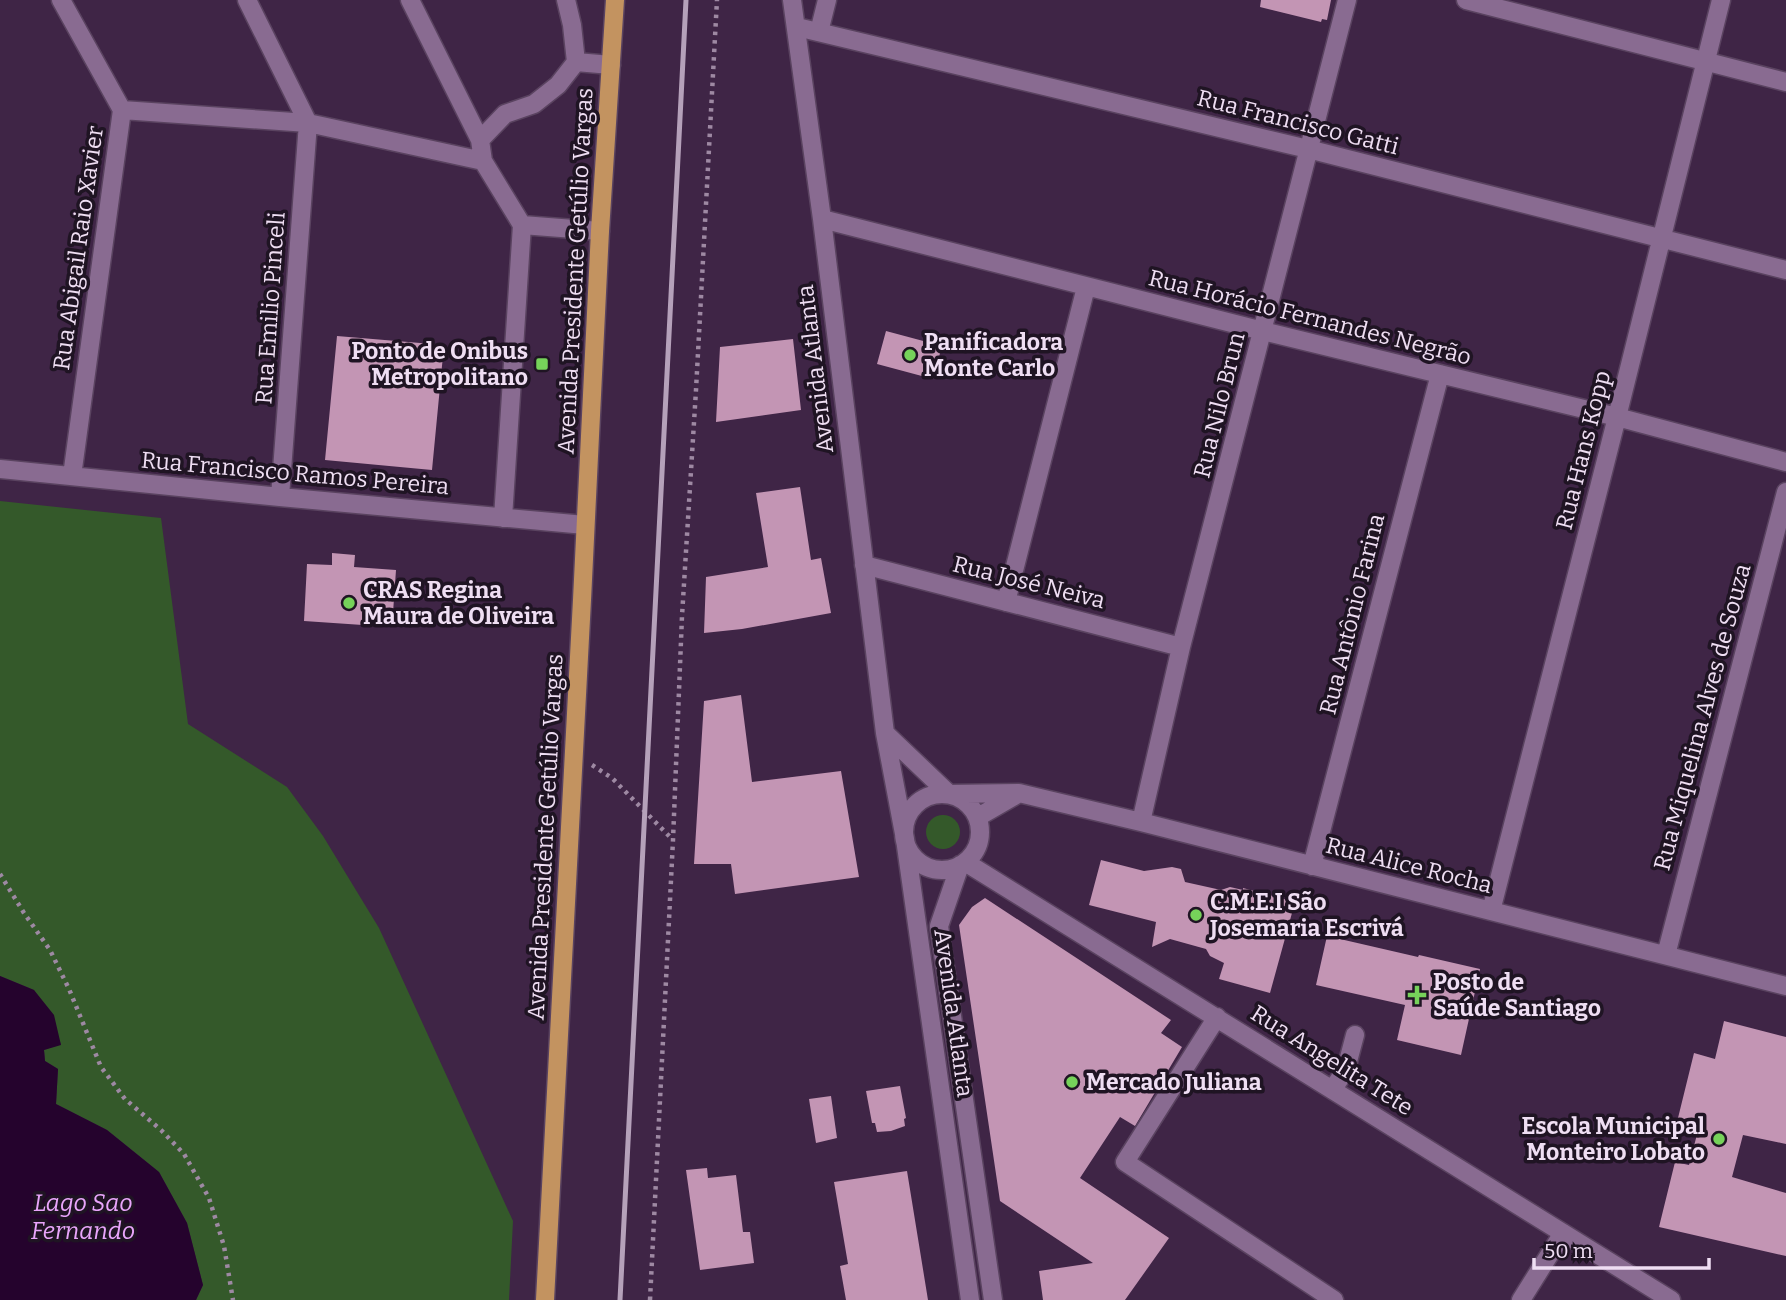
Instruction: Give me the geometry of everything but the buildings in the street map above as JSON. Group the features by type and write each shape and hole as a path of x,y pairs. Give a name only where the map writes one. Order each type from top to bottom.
{"main road":[{"name":"Avenida Presidente Getúlio Vargas","path":"545,1300 600,231 615,0"}],"street":[{"name":"Rua Abigail Raio Xavier","path":"61,0 122,110 72,476"},
{"path":"247,0 308,122"},
{"path":"410,0 480,140 483,161 522,225 503,518"},
{"path":"480,140 505,114 534,104 558,85 576,62 566,0"},
{"name":"Avenida Atlanta","path":"792,0 822,219 885,733 905,839 969,1292"},
{"path":"818,32 827,0"},
{"name":"Rua Nilo Brun","path":"1141,822 1181,647 1346,0"},
{"path":"1466,0 1786,82"},
{"name":"Rua Hans Kopp","path":"1491,911 1721,0"},
{"name":"Rua Francisco Gatti","path":"797,27 1308,149 1786,270"},
{"path":"576,62 611,65"},
{"path":"122,110 308,122 483,161"},
{"name":"Rua Emilio Pinceli","path":"280,497 308,122"},
{"name":"Rua Horácio Fernandes Negrão","path":"822,219 1086,287 1617,417 1786,462"},
{"path":"522,225 600,231"},
{"path":"1006,602 1086,287"},
{"name":"Rua Antônio Farina","path":"1312,866 1440,374"},
{"name":"Rua Francisco Ramos Pereira","path":"0,469 585,525"},
{"name":"Rua Miquelina Alves de Souza","path":"1665,955 1786,492"},
{"name":"Rua José Neiva","path":"864,565 1181,647"},
{"path":"885,733 949,794"},
{"path":"936,793 961,798 971,806 978,817 980,842 963,864 937,870 916,860 908,850 904,827 915,805 925,797 936,793"},
{"path":"978,817 1019,793"},
{"name":"Rua Alice Rocha","path":"949,794 1019,793 1786,986"},
{"name":"Avenida Atlanta","path":"963,864 939,926 993,1300"},
{"name":"Rua Angelita Tete","path":"963,864 1217,1017 1671,1300"},
{"path":"1217,1017 1125,1162 1334,1300"},
{"path":"1333,1089 1346,1069 1355,1034"},
{"path":"1521,1300 1563,1233"},
{"path":"969,1292 990,1280"}],"path":[{"path":"650,1300 682,616 717,0"},
{"path":"574,753 612,778 673,840"},
{"path":"0,874 50,950 69,989 100,1067 125,1099 184,1154 209,1198 224,1246 233,1300"}],"green space":[{"path":"0,501 161,518 188,724 287,787 323,836 379,928 513,1221 509,1300 196,1300 203,1285 187,1223 159,1172 107,1130 56,1104 58,1069 45,1061 44,1050 61,1044 34,990 0,976"},
{"path":"943,815 955,820 960,832 955,844 943,849 931,844 926,832 931,820"}],"water":[{"name":"Lago Sao Fernando","path":"0,976 34,990 54,1015 61,1045 44,1050 45,1061 58,1069 56,1104 107,1130 159,1172 187,1223 203,1285 196,1300 0,1300"}],"railway":[{"path":"620,1300 686,0"}],"place":[{"name":"Panificadora Monte Carlo","path":"910,355"},
{"name":"Ponto de Onibus Metropolitano","path":"542,364"},
{"name":"CRAS Regina Maura de Oliveira","path":"349,603"},
{"name":"C.M.E.I São Josemaria Escrivá","path":"1196,915"},
{"name":"Posto de Saúde Santiago","path":"1417,995"},
{"name":"Mercado Juliana","path":"1072,1082"},
{"name":"Escola Municipal Monteiro Lobato","path":"1719,1139"}]}
